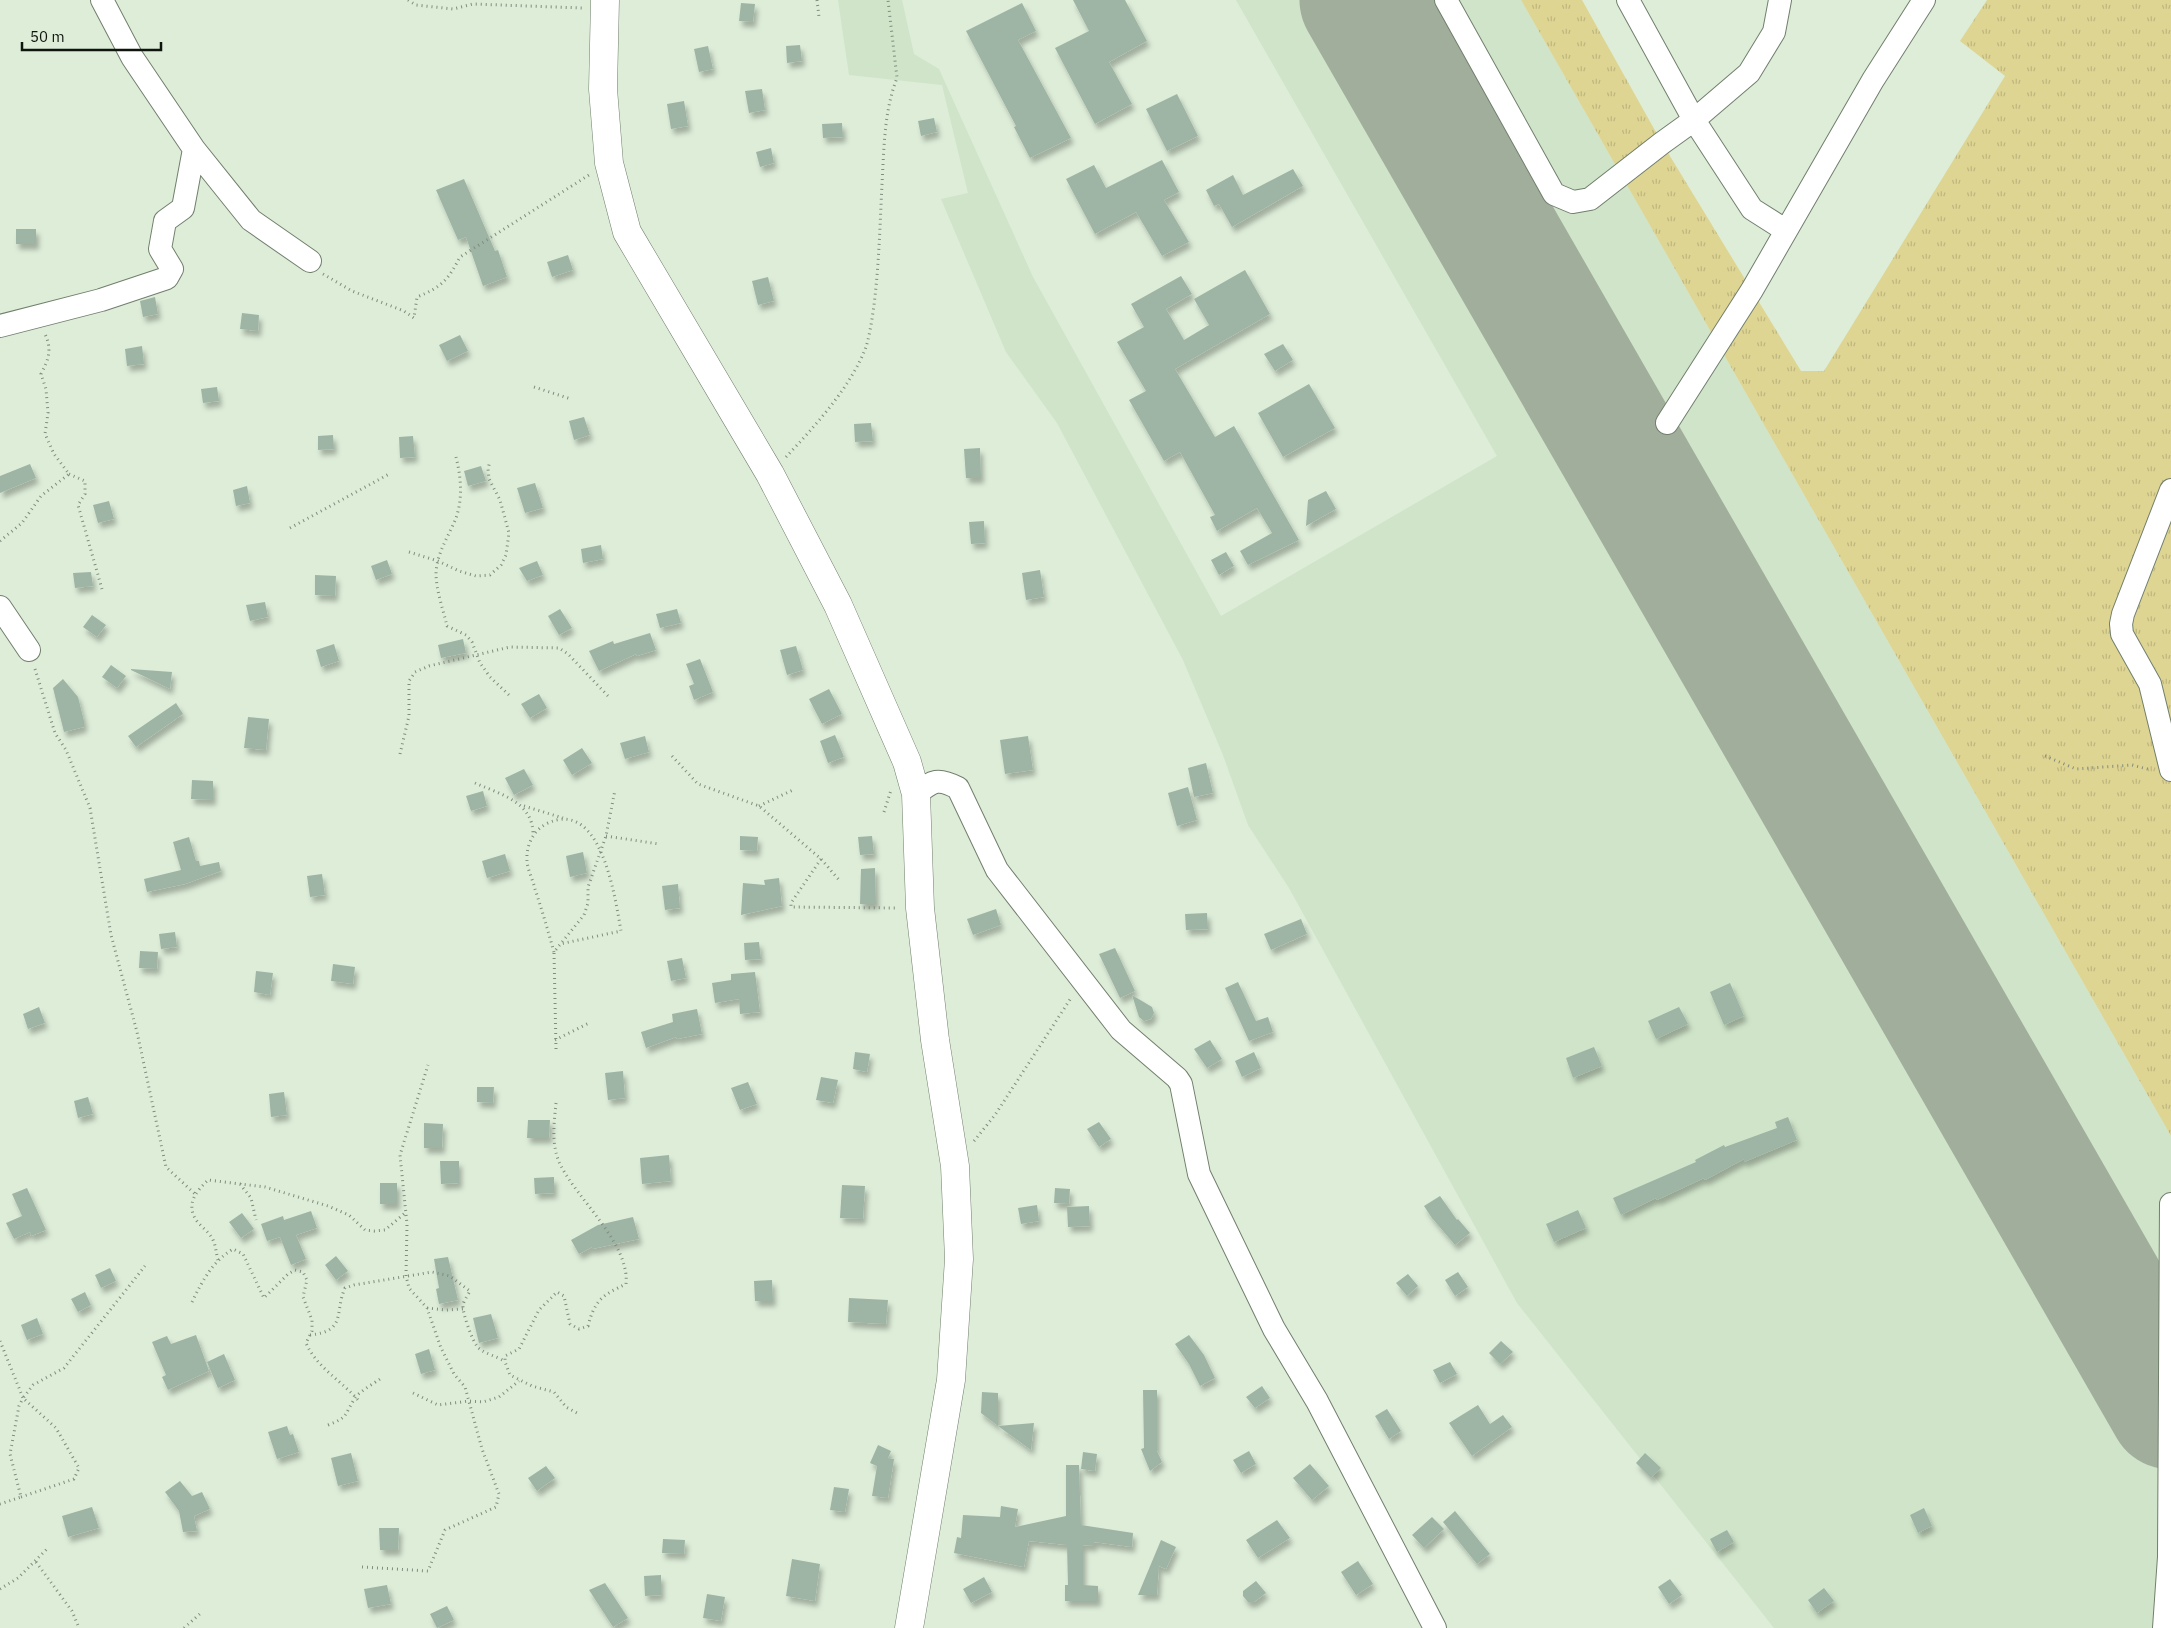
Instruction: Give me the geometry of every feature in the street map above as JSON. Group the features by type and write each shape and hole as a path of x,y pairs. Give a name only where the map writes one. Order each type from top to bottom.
{"main road":[{"path":"605,4 603,89 609,162 624,221 631,240 770,474 838,605 907,762 916,794 920,908 934,1040 955,1166 959,1265 951,1380 909,1628"}],"street":[{"path":"102,0 132,57 194,149 251,220 310,262"},
{"path":"1446,0 1554,194 1573,202 1590,199 1694,120 1749,73 1774,32 1780,0"},
{"path":"1628,0 1694,120 1752,209 1785,230"},
{"path":"1667,423 1752,290 1873,80 1924,0"},
{"path":"0,326 101,300 167,278 172,269 160,249 165,222 183,208 194,149"},
{"path":"2163,771 2150,684 2122,634 2121,624 2123,614 2171,490"},
{"path":"0,607 29,650"},
{"path":"916,794 932,781 946,782 958,788 997,870 1128,1038 1178,1078 1181,1084 1198,1174 1261,1303 1317,1401 1435,1628"},
{"path":"2164,1628 2169,1557 2171,1204"}],"path":[{"path":"408,0 416,5 454,9 473,4 605,4"},
{"path":"817,0 819,17"},
{"path":"770,474 826,414 866,347 872,320 879,267 884,140 897,78 888,0"},
{"path":"310,262 319,272 352,291 396,308 414,318 417,297 436,289 449,278 460,257 609,162"},
{"path":"36,316 49,344 49,359 41,374 46,389 48,412 45,434 54,454 70,474 85,481 85,494 78,505 102,589"},
{"path":"534,388 571,399"},
{"path":"456,457 461,486 460,504 456,518 444,541 438,561 437,586 447,626 466,634 472,642 480,663 490,678 509,694"},
{"path":"408,552 438,561 459,572 476,576 490,575 501,565 506,555 509,534 500,500 489,479 488,469 490,461"},
{"path":"290,528 391,473"},
{"path":"0,541 22,523 41,496 70,474"},
{"path":"400,754 409,716 409,681 415,672 429,666 510,647 559,648 568,654 609,697"},
{"path":"29,650 55,732 66,750 90,808 111,935 136,1032 166,1167 195,1194"},
{"path":"672,756 698,784 758,806 821,859 840,881"},
{"path":"2045,756 2076,769 2132,766 2163,771"},
{"path":"475,784 523,806 577,822 588,830 600,852 612,885 621,932 560,944"},
{"path":"758,806 795,789"},
{"path":"554,952 584,915 588,903 588,887 606,836 614,790"},
{"path":"523,806 533,824 533,835 528,848 527,861 554,952 554,1040 556,1049"},
{"path":"533,835 542,826 555,820 566,819"},
{"path":"606,836 659,844"},
{"path":"821,859 791,903 791,907 920,908"},
{"path":"955,1166 995,1115 1083,980"},
{"path":"554,1040 589,1023"},
{"path":"362,1567 428,1570 445,1530 496,1507 499,1494 482,1449 465,1388 454,1374 441,1348 427,1308 409,1288 406,1276 405,1212 400,1155 428,1066"},
{"path":"556,1103 554,1135 555,1150 560,1165 609,1236 627,1274 626,1284 602,1296 591,1315 588,1326 579,1329 570,1324 564,1296 556,1292 539,1310 519,1349 505,1356 505,1362 510,1375 554,1392 566,1407 577,1413"},
{"path":"218,1260 213,1240 205,1227 195,1218 192,1204 195,1194 208,1180 265,1187 328,1206 349,1215 365,1230 384,1230 405,1212"},
{"path":"240,1184 251,1198 256,1220"},
{"path":"192,1302 210,1268 234,1249 244,1254 264,1298 288,1274 295,1270 303,1272 307,1280 303,1297 312,1320 310,1336 306,1343 326,1370 348,1387 359,1401"},
{"path":"21,1498 10,1454 19,1406 23,1398 33,1385 64,1368 145,1266"},
{"path":"310,1336 321,1334 333,1328 338,1319 345,1288 432,1272 450,1276 470,1291 463,1304 463,1309 477,1346 484,1352 493,1354 505,1362"},
{"path":"427,1308 463,1309"},
{"path":"0,1342 23,1398 56,1428 79,1468 74,1479 0,1504"},
{"path":"328,1425 341,1420 350,1411 356,1397 380,1379"},
{"path":"413,1393 438,1404 469,1401 483,1402 499,1397 519,1380"},
{"path":"0,1589 18,1578 48,1548"},
{"path":"36,1562 72,1611 79,1628"},
{"path":"184,1628 202,1612"}],"shaded area":[{"path":"838,0 902,0 914,54 939,69 1033,277 1221,616 1497,456 1236,0 1521,0 2171,1136 2171,1628 1774,1628 1517,1303 1289,888 1248,825 1223,755 1183,660 1057,423 1006,352 941,199 968,193 942,85 849,75"}],"green space":[{"path":"1521,0 1582,0 1662,143 1801,371 1824,371 2005,76 1960,41 1987,0 2171,0 2171,1136"}],"building":[{"path":"1073,0 1125,0 1147,41 1109,62 1132,104 1095,124 1055,48 1089,31"},
{"path":"741,3 755,4 753,22 739,21"},
{"path":"1022,3 1036,31 1018,40 1071,138 1030,158 1014,127 1016,126 966,31"},
{"path":"800,45 802,61 787,63 786,46"},
{"path":"708,46 713,69 699,72 694,49"},
{"path":"762,89 765,110 749,113 745,91"},
{"path":"1177,94 1198,136 1167,151 1146,109"},
{"path":"684,101 688,126 671,129 667,104"},
{"path":"934,118 937,132 921,136 918,121"},
{"path":"842,123 843,137 823,138 822,124"},
{"path":"771,148 774,163 760,167 756,152"},
{"path":"1162,160 1179,192 1164,200 1189,242 1162,256 1136,212 1095,234 1066,179 1094,165 1106,188"},
{"path":"1293,169 1303,186 1232,227 1219,204 1214,206 1206,190 1233,175 1243,195"},
{"path":"464,179 495,251 498,250 507,277 483,286 466,237 458,240 436,190"},
{"path":"16,229 36,229 36,244 16,244"},
{"path":"568,255 573,270 552,277 547,262"},
{"path":"1245,270 1270,314 1175,369 1215,437 1234,426 1299,540 1248,565 1240,551 1272,533 1257,508 1217,531 1210,517 1215,515 1180,452 1164,461 1129,400 1146,391 1117,342 1144,327 1131,304 1181,276 1192,294 1166,309 1184,340 1209,325 1194,299"},
{"path":"768,277 774,301 758,305 752,281"},
{"path":"155,297 158,314 143,317 140,301"},
{"path":"242,313 259,315 258,331 240,329"},
{"path":"460,335 468,351 447,361 439,345"},
{"path":"1283,344 1293,360 1275,371 1264,354"},
{"path":"142,346 144,364 127,366 125,349"},
{"path":"1309,384 1335,428 1283,457 1258,413"},
{"path":"217,387 219,401 203,403 201,389"},
{"path":"584,417 590,435 574,440 569,421"},
{"path":"871,423 873,441 855,442 854,424"},
{"path":"333,435 334,449 318,450 318,436"},
{"path":"413,436 415,457 400,458 399,437"},
{"path":"980,448 981,478 966,478 964,449"},
{"path":"30,464 36,478 0,493 0,476"},
{"path":"481,466 486,481 468,486 464,471"},
{"path":"535,483 543,508 525,513 517,488"},
{"path":"247,486 250,503 236,506 233,490"},
{"path":"1326,491 1336,509 1306,526 1308,500"},
{"path":"109,501 114,519 98,523 93,505"},
{"path":"984,521 985,543 971,544 969,522"},
{"path":"601,545 603,559 583,563 581,549"},
{"path":"1226,552 1234,566 1219,575 1211,560"},
{"path":"387,560 392,574 376,580 371,566"},
{"path":"537,561 543,575 527,581 519,568"},
{"path":"1040,570 1044,597 1026,600 1022,573"},
{"path":"91,572 93,586 75,588 73,573"},
{"path":"315,575 336,576 335,596 315,595"},
{"path":"265,602 268,617 250,621 246,605"},
{"path":"560,609 572,628 559,635 548,616"},
{"path":"677,609 681,623 660,628 656,614"},
{"path":"92,615 106,625 97,637 83,627"},
{"path":"650,633 656,650 637,656 636,654 599,671 589,651 613,641 614,644"},
{"path":"463,639 466,653 441,658 438,645"},
{"path":"334,644 339,661 321,667 316,650"},
{"path":"796,646 803,670 787,675 780,650"},
{"path":"700,659 713,692 694,700 689,686 694,684 686,664"},
{"path":"111,665 126,676 117,688 102,677"},
{"path":"131,670 172,672 170,689"},
{"path":"63,679 78,697 84,721 84,727 64,732 53,688"},
{"path":"829,689 842,714 822,724 809,699"},
{"path":"539,694 547,708 530,718 521,704"},
{"path":"176,703 183,714 136,747 128,736"},
{"path":"248,717 269,719 266,750 244,748"},
{"path":"835,735 844,757 828,763 820,741"},
{"path":"645,736 649,752 625,759 620,743"},
{"path":"1028,736 1033,770 1005,774 1000,740"},
{"path":"582,748 592,763 572,775 563,760"},
{"path":"1206,763 1213,793 1194,797 1188,768"},
{"path":"524,769 533,785 514,795 505,778"},
{"path":"192,780 213,781 213,800 191,799"},
{"path":"1188,787 1197,820 1177,826 1168,793"},
{"path":"483,791 487,806 471,811 466,796"},
{"path":"740,836 758,837 757,851 740,850"},
{"path":"872,836 874,854 860,855 858,837"},
{"path":"189,837 196,861 199,861 200,866 219,862 221,871 185,884 147,892 144,879 181,870 173,842"},
{"path":"583,852 587,873 570,877 566,856"},
{"path":"505,854 510,871 487,878 482,861"},
{"path":"875,868 876,904 860,904 861,869"},
{"path":"322,874 325,895 310,897 307,876"},
{"path":"779,878 782,906 741,915 743,883 765,885 764,880"},
{"path":"678,884 680,908 665,910 662,886"},
{"path":"996,909 1001,925 973,935 967,919"},
{"path":"1207,913 1208,929 1186,930 1185,914"},
{"path":"1301,919 1307,934 1271,950 1264,934"},
{"path":"175,932 177,947 161,949 159,934"},
{"path":"759,942 761,959 745,960 744,943"},
{"path":"1115,948 1135,991 1120,998 1099,954"},
{"path":"140,951 158,952 157,969 139,968"},
{"path":"682,958 686,978 671,981 667,961"},
{"path":"333,964 355,967 353,984 331,981"},
{"path":"256,971 273,973 270,995 254,992"},
{"path":"755,972 760,1012 740,1014 739,999 715,1003 712,983 731,980 731,974"},
{"path":"1238,982 1256,1021 1268,1017 1273,1032 1249,1041 1225,988"},
{"path":"1730,983 1744,1016 1724,1025 1710,992"},
{"path":"1132,995 1152,1007 1154,1013 1151,1019 1144,1021 1139,1017"},
{"path":"39,1007 45,1023 28,1029 23,1014"},
{"path":"1679,1007 1688,1024 1656,1039 1648,1021"},
{"path":"697,1009 702,1034 677,1039 676,1037 646,1048 641,1032 673,1022 672,1014"},
{"path":"1210,1040 1222,1059 1207,1068 1194,1049"},
{"path":"1594,1047 1602,1066 1573,1078 1566,1058"},
{"path":"855,1052 870,1054 867,1072 853,1069"},
{"path":"1254,1052 1261,1068 1242,1077 1235,1061"},
{"path":"623,1071 625,1098 608,1100 605,1073"},
{"path":"821,1077 838,1080 833,1103 816,1100"},
{"path":"748,1082 757,1104 740,1110 731,1088"},
{"path":"477,1087 494,1087 493,1103 477,1102"},
{"path":"284,1092 287,1115 271,1117 269,1094"},
{"path":"88,1097 93,1114 78,1118 74,1101"},
{"path":"1788,1117 1797,1140 1744,1162 1744,1159 1705,1180 1704,1178 1657,1200 1656,1198 1621,1215 1613,1198 1696,1162 1695,1160 1724,1145 1725,1147 1777,1128 1775,1122"},
{"path":"528,1120 550,1120 549,1138 527,1138"},
{"path":"1099,1122 1111,1139 1099,1147 1087,1129"},
{"path":"424,1123 443,1124 442,1148 424,1148"},
{"path":"669,1155 671,1181 642,1184 640,1158"},
{"path":"440,1161 459,1161 459,1183 441,1184"},
{"path":"554,1177 554,1193 535,1194 534,1178"},
{"path":"380,1183 397,1183 397,1204 380,1204"},
{"path":"842,1185 865,1186 863,1219 840,1218"},
{"path":"27,1188 46,1230 31,1236 30,1232 14,1239 6,1223 22,1216 12,1194"},
{"path":"1055,1188 1070,1189 1069,1204 1054,1203"},
{"path":"1440,1196 1457,1220 1470,1233 1455,1245 1424,1206"},
{"path":"1037,1205 1039,1221 1021,1224 1018,1208"},
{"path":"1089,1206 1090,1226 1068,1227 1067,1207"},
{"path":"1578,1210 1586,1228 1554,1242 1546,1224"},
{"path":"311,1211 317,1228 296,1235 306,1259 291,1265 280,1237 267,1241 261,1224 283,1216 284,1220"},
{"path":"242,1213 254,1229 241,1238 229,1222"},
{"path":"633,1217 639,1239 592,1249 592,1247 579,1254 571,1240 598,1225"},
{"path":"336,1256 348,1271 336,1280 325,1265"},
{"path":"448,1257 458,1300 439,1304 436,1289 439,1288 434,1259"},
{"path":"110,1268 116,1281 101,1288 95,1275"},
{"path":"1458,1272 1468,1287 1455,1296 1445,1280"},
{"path":"1408,1274 1418,1286 1407,1296 1396,1283"},
{"path":"772,1280 773,1301 755,1301 754,1281"},
{"path":"85,1292 91,1305 78,1312 71,1299"},
{"path":"849,1298 888,1300 886,1324 848,1322"},
{"path":"491,1314 498,1338 479,1343 473,1318"},
{"path":"37,1318 43,1334 27,1340 21,1325"},
{"path":"196,1335 209,1371 168,1390 162,1377 166,1375 152,1342 167,1336 171,1344"},
{"path":"1189,1335 1204,1355 1215,1378 1200,1386 1189,1364 1175,1344"},
{"path":"1501,1341 1513,1352 1500,1364 1489,1353"},
{"path":"429,1349 435,1370 421,1374 415,1354"},
{"path":"224,1354 235,1380 218,1388 207,1362"},
{"path":"1450,1362 1457,1374 1440,1383 1433,1370"},
{"path":"1262,1386 1270,1398 1255,1408 1246,1397"},
{"path":"1143,1390 1157,1390 1157,1451 1162,1462 1150,1471 1141,1449 1144,1448"},
{"path":"982,1392 998,1393 998,1426 981,1413"},
{"path":"1478,1405 1490,1424 1503,1415 1512,1427 1472,1456 1449,1423"},
{"path":"1387,1409 1401,1431 1389,1439 1375,1416"},
{"path":"1034,1423 1031,1450 998,1426"},
{"path":"287,1426 290,1435 293,1434 299,1452 277,1459 268,1432"},
{"path":"878,1445 891,1451 888,1458 894,1459 888,1498 872,1496 877,1466 870,1463"},
{"path":"1249,1451 1256,1464 1241,1473 1233,1460"},
{"path":"1083,1452 1097,1454 1095,1471 1081,1469"},
{"path":"351,1453 358,1481 338,1486 331,1458"},
{"path":"1645,1453 1661,1468 1651,1478 1636,1463"},
{"path":"1310,1464 1329,1486 1312,1500 1293,1478"},
{"path":"1066,1465 1079,1465 1081,1525 1133,1533 1132,1547 1094,1542 1094,1546 1083,1545 1083,1585 1098,1586 1098,1601 1065,1601 1065,1585 1068,1585 1067,1545 1029,1541 1024,1567 954,1553 957,1537 961,1538 963,1515 1000,1517 1001,1506 1018,1509 1015,1527 1066,1516"},
{"path":"546,1466 555,1478 537,1491 528,1478"},
{"path":"180,1481 192,1496 202,1492 210,1509 194,1516 197,1531 183,1532 179,1511 165,1492"},
{"path":"834,1487 849,1489 845,1512 830,1510"},
{"path":"92,1507 99,1528 68,1537 62,1516"},
{"path":"1924,1508 1932,1526 1918,1533 1910,1515"},
{"path":"1455,1511 1490,1554 1477,1564 1443,1522"},
{"path":"1432,1517 1444,1529 1424,1548 1412,1535"},
{"path":"1277,1520 1290,1538 1258,1558 1246,1540"},
{"path":"379,1528 399,1528 398,1550 380,1550"},
{"path":"1727,1530 1734,1542 1717,1552 1710,1539"},
{"path":"663,1539 685,1540 684,1554 662,1553"},
{"path":"1161,1540 1176,1547 1166,1569 1159,1566 1157,1595 1138,1595"},
{"path":"792,1559 820,1564 815,1601 786,1596"},
{"path":"1358,1561 1373,1584 1356,1595 1341,1572"},
{"path":"661,1575 661,1595 645,1596 644,1576"},
{"path":"984,1577 992,1592 971,1603 963,1589"},
{"path":"1670,1579 1682,1595 1669,1604 1658,1587"},
{"path":"1256,1581 1266,1593 1254,1602 1248,1602 1243,1596 1243,1591"},
{"path":"605,1583 628,1618 613,1627 589,1590"},
{"path":"387,1585 391,1604 368,1608 364,1589"},
{"path":"1824,1588 1834,1601 1817,1613 1808,1600"},
{"path":"707,1594 725,1597 721,1621 703,1618"},
{"path":"447,1606 454,1620 437,1628 430,1614"}],"runway":[{"path":"1362,0 2171,1407"}]}
